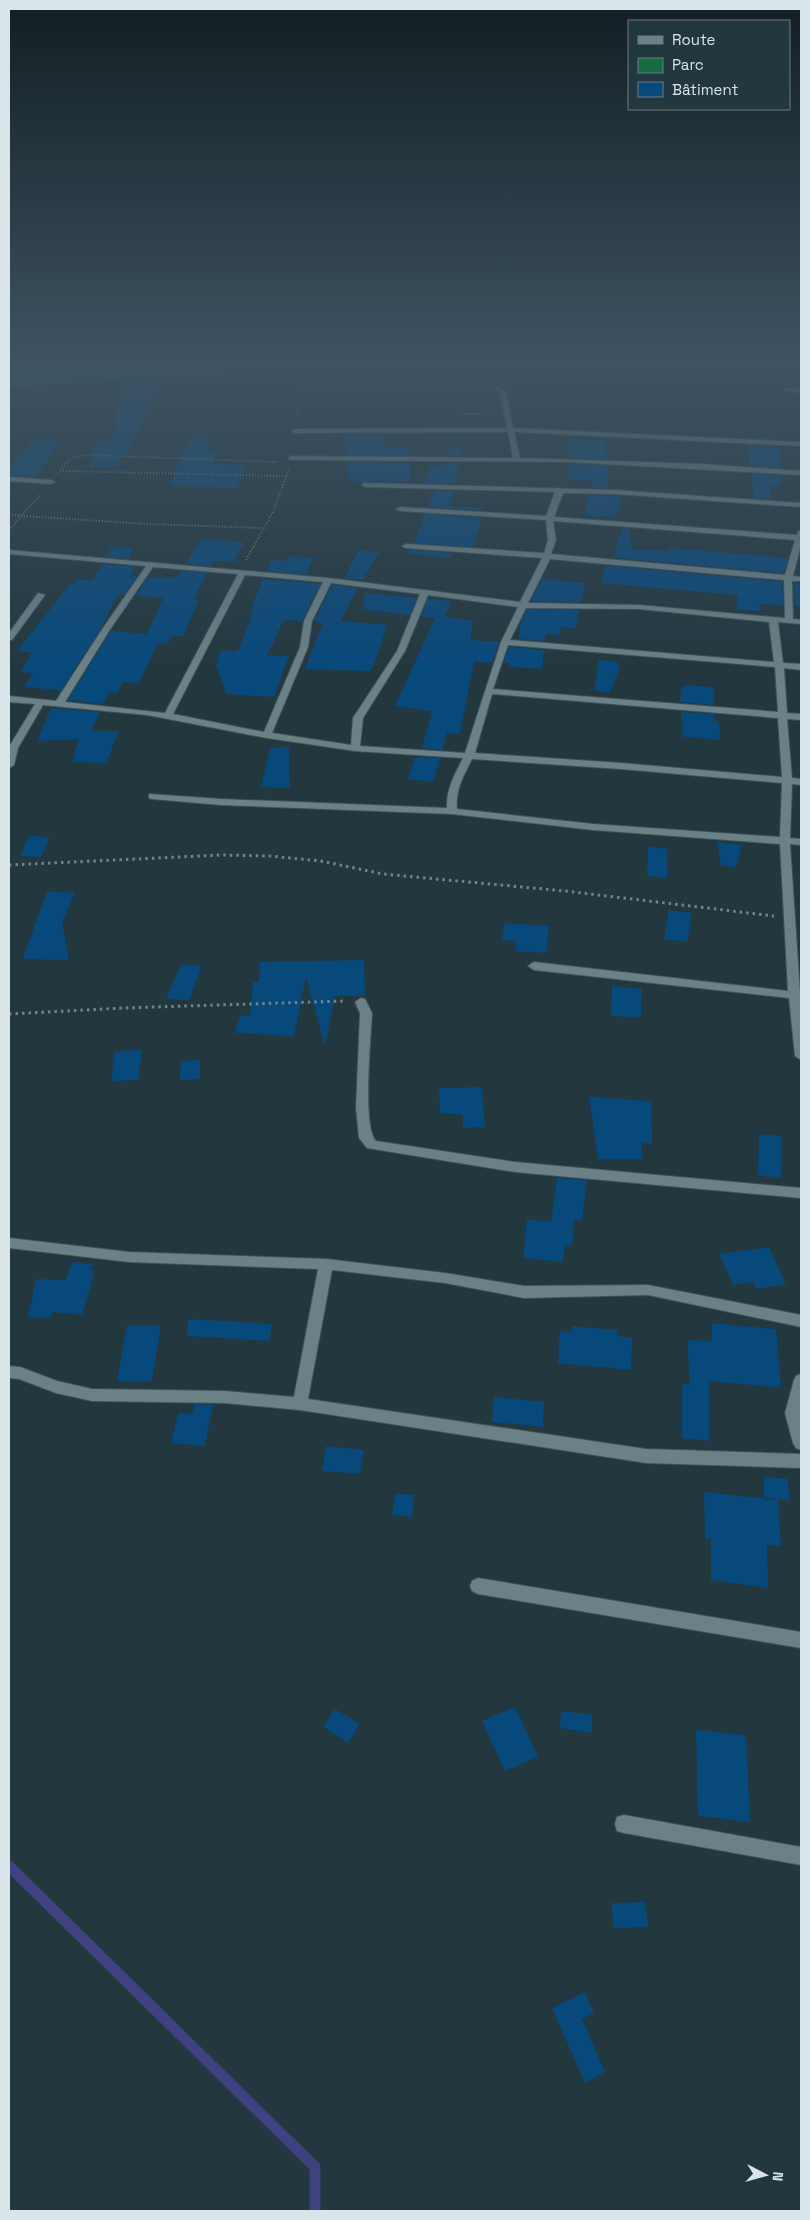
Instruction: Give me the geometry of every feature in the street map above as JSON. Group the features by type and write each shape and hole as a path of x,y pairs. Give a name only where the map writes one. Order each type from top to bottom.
{"street":[{"path":"651,464 801,473"},
{"path":"9,479 51,482"},
{"path":"366,485 560,490 704,497 801,505"},
{"path":"452,811 451,797 456,781 470,756 488,691 505,642 547,556 552,540 549,519 560,490"},
{"path":"400,510 801,538"},
{"path":"789,621 788,578 801,533"},
{"path":"406,546 547,556 801,579"},
{"path":"9,552 328,580 522,605 638,607 801,622"},
{"path":"58,705 104,631 151,565"},
{"path":"168,715 243,572"},
{"path":"267,735 304,647 308,621 328,580"},
{"path":"355,748 358,718 401,651 425,593"},
{"path":"9,638 41,595"},
{"path":"773,619 779,665 781,716 787,781 785,840 801,1056"},
{"path":"505,642 801,667"},
{"path":"488,691 801,717"},
{"path":"9,699 168,715 267,735 355,748 621,766 801,782"},
{"path":"9,766 13,748 40,703"},
{"path":"152,796 221,802 452,811 592,827 801,842"},
{"path":"534,966 798,996"},
{"path":"361,1002 366,1013 362,1108 365,1138 372,1145 515,1167 801,1193"},
{"path":"9,1243 129,1257 326,1264 445,1278 524,1292 648,1290 801,1321"},
{"path":"300,1404 326,1264"},
{"path":"9,1372 20,1373 56,1387 92,1395 225,1397 300,1404 646,1456 801,1461"},
{"path":"801,1380 793,1413 801,1443"},
{"path":"478,1586 801,1640"},
{"path":"624,1824 801,1856"}],"path":[{"path":"243,572 244,563 254,548 262,528 273,512 290,464"},
{"path":"60,472 286,476"},
{"path":"9,515 148,524 262,528"},
{"path":"9,865 221,855 270,856 321,861 383,874 565,891 790,918"},
{"path":"9,1014 123,1008 361,1002"}],"building":[{"path":"13,464 45,464 37,476 9,475 9,469"},
{"path":"90,464 119,464 118,467 89,468"},
{"path":"179,464 246,465 236,488 169,485"},
{"path":"347,464 411,464 409,481 348,481"},
{"path":"445,464 459,464 454,484 424,483 430,466 444,466"},
{"path":"569,464 607,466 607,488 591,487 592,481 568,480"},
{"path":"750,464 781,464 781,468 750,466"},
{"path":"751,474 781,476 782,486 771,485 771,499 754,498"},
{"path":"434,491 453,491 450,506 485,508 484,510 428,507"},
{"path":"589,495 622,497 617,517 585,515"},
{"path":"425,514 482,518 473,547 414,543"},
{"path":"622,528 629,529 632,549 669,551 669,548 788,558 784,573 607,557 614,557"},
{"path":"201,539 244,542 234,562 213,561 210,566 185,564"},
{"path":"112,547 134,548 128,559 107,557"},
{"path":"359,550 379,552 363,580 344,578"},
{"path":"411,550 452,553 450,558 409,554"},
{"path":"289,556 314,558 306,574 267,571 271,560 287,561"},
{"path":"103,564 135,567 131,576 137,576 124,595 118,594 100,630 56,698 59,690 24,687 34,673 20,672 32,652 17,651 70,584 73,584 76,580 93,580"},
{"path":"605,566 782,582 783,605 759,604 760,611 738,610 737,595 601,583"},
{"path":"180,571 207,573 193,600 199,600 183,636 172,636 168,644 158,643 139,683 123,682 117,693 109,692 103,704 68,700 111,631 147,634 163,598 136,596 148,577 175,578"},
{"path":"263,579 320,584 302,621 284,620 267,655 289,656 274,697 226,694 216,665 220,651 238,651"},
{"path":"542,579 585,583 581,602 531,601"},
{"path":"794,583 801,583 801,607 795,606"},
{"path":"332,585 358,588 340,621 387,625 374,665 370,671 305,669 323,623 314,622"},
{"path":"365,593 416,598 410,615 363,609"},
{"path":"428,599 451,601 445,617 473,621 470,640 499,642 492,663 474,661 460,734 447,733 442,750 422,748 432,711 395,706 435,618 421,616"},
{"path":"527,610 579,610 576,628 561,627 560,635 545,634 545,641 519,639 521,622"},
{"path":"509,647 544,650 542,669 510,667 511,664 504,663"},
{"path":"599,660 618,662 617,667 620,667 610,692 594,691"},
{"path":"683,685 714,687 714,705 679,702"},
{"path":"51,708 100,712 91,731 119,731 106,763 72,762 79,739 37,741"},
{"path":"681,712 714,714 714,721 719,721 721,740 683,737"},
{"path":"289,747 290,788 261,787 270,748"},
{"path":"415,757 440,758 433,782 408,779"},
{"path":"29,836 50,837 41,857 20,856"},
{"path":"717,842 742,845 736,867 721,866"},
{"path":"648,846 667,849 667,878 647,876"},
{"path":"47,891 75,893 62,922 69,960 23,959"},
{"path":"669,910 692,913 687,942 664,939"},
{"path":"505,923 549,926 546,953 515,951 516,941 502,940"},
{"path":"364,960 365,996 335,996 325,1046 306,977 294,1036 235,1033 240,1015 250,1016 253,982 259,982 260,962"},
{"path":"181,964 202,966 189,1000 166,999"},
{"path":"612,986 642,989 641,1018 611,1016"},
{"path":"142,1050 138,1080 111,1081 115,1051"},
{"path":"200,1060 200,1079 180,1080 181,1061"},
{"path":"482,1087 485,1127 463,1128 463,1115 440,1113 439,1088"},
{"path":"589,1097 651,1101 652,1144 641,1143 643,1159 598,1159"},
{"path":"759,1134 782,1136 781,1178 758,1175"},
{"path":"557,1178 587,1180 582,1221 574,1220 572,1246 565,1245 563,1262 523,1258 527,1219 551,1222"},
{"path":"769,1247 786,1284 756,1289 753,1282 733,1285 719,1254"},
{"path":"72,1262 93,1264 90,1271 95,1271 82,1315 52,1312 51,1317 28,1317 36,1279 66,1280"},
{"path":"188,1319 272,1324 269,1341 187,1336"},
{"path":"712,1323 776,1329 781,1388 709,1381 709,1441 682,1438 682,1384 690,1385 687,1340 712,1341"},
{"path":"127,1325 161,1325 152,1381 117,1381"},
{"path":"572,1326 617,1330 617,1336 632,1338 631,1370 558,1363 560,1331 572,1332"},
{"path":"494,1397 544,1402 543,1427 492,1422"},
{"path":"195,1404 213,1405 205,1446 171,1443 178,1413 192,1414"},
{"path":"326,1446 364,1450 360,1474 322,1471"},
{"path":"764,1476 788,1479 789,1501 764,1497"},
{"path":"704,1492 778,1500 781,1547 767,1545 768,1588 711,1580 711,1539 705,1538"},
{"path":"395,1493 414,1495 412,1517 392,1515"},
{"path":"515,1707 538,1757 505,1771 482,1721"},
{"path":"335,1709 360,1724 348,1743 323,1727"},
{"path":"561,1711 592,1715 592,1733 560,1728"},
{"path":"696,1730 746,1735 750,1822 698,1816"},
{"path":"645,1902 648,1927 614,1928 611,1903"},
{"path":"585,1992 594,2013 582,2019 605,2072 585,2083 552,2008"}],"waterway":[{"path":"9,1866 315,2167 315,2211"}]}
